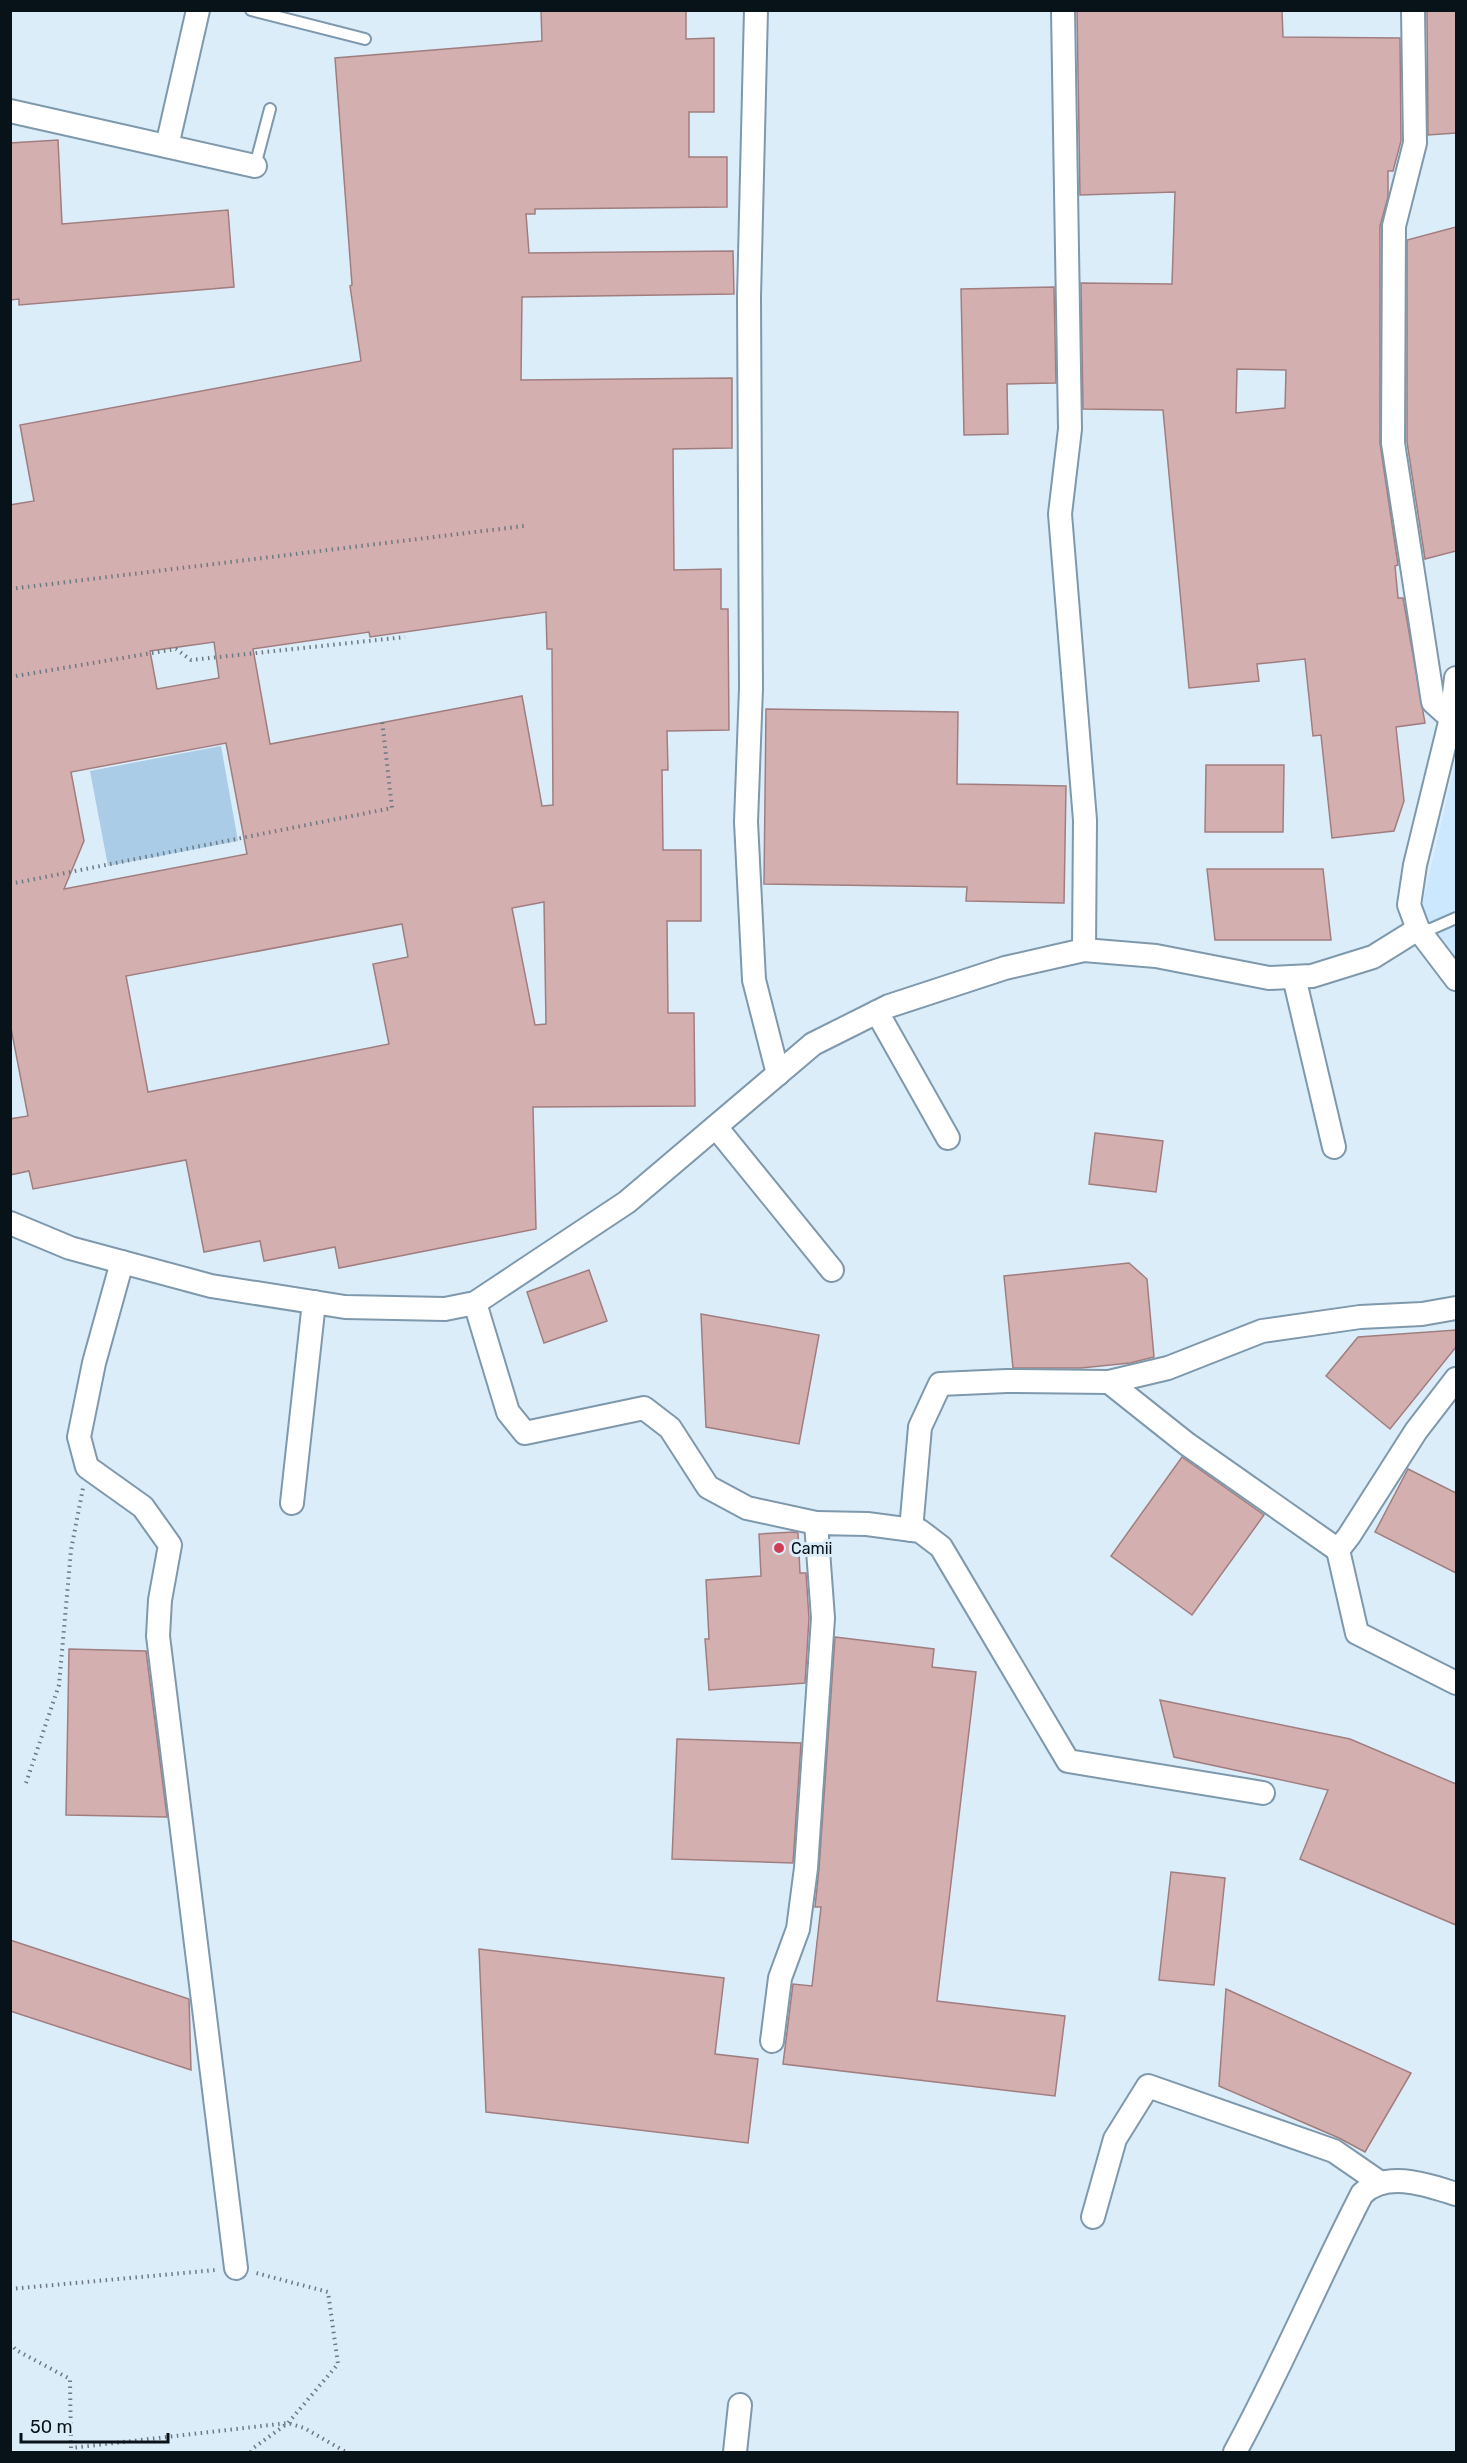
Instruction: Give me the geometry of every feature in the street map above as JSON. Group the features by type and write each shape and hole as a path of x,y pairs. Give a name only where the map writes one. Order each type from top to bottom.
{"street":[{"path":"167,146 198,10"},
{"path":"756,10 749,297 751,688 746,822 753,980 778,1074"},
{"path":"1063,10 1070,429 1060,513 1085,820 1084,950"},
{"path":"1413,10 1415,143 1394,226 1393,443 1433,702 1451,718"},
{"path":"10,111 255,166"},
{"path":"1456,678 1451,718 1415,865 1409,905 1418,929 1456,979"},
{"path":"10,1223 70,1248 211,1286 345,1307 445,1310 475,1304 627,1202 813,1044 889,1006 1005,969 1084,950 1156,956 1269,978 1312,976 1373,957 1418,929"},
{"path":"1294,977 1334,1147"},
{"path":"877,1012 948,1138"},
{"path":"716,1127 832,1270"},
{"path":"122,1262 94,1363 79,1437 87,1467 142,1507 170,1545 160,1600 158,1636 236,2268"},
{"path":"292,1503 314,1302"},
{"path":"475,1304 508,1412 525,1432 644,1408 670,1428 708,1487 747,1508 816,1523 867,1524 920,1531 941,1547 1068,1761 1263,1793"},
{"path":"911,1530 920,1427 940,1384 1007,1381 1109,1382 1168,1368 1262,1331 1360,1317 1422,1314 1456,1308"},
{"path":"1338,1550 1350,1536 1416,1431 1456,1379"},
{"path":"1109,1382 1187,1444 1338,1550 1357,1633 1456,1683"},
{"path":"772,2041 780,1978 798,1929 806,1868 823,1618 816,1523"},
{"path":"1093,2217 1115,2139 1148,2086 1334,2151 1379,2182"},
{"path":"1235,2452 1257,2412 1327,2262 1362,2194 1379,2182 1388,2180 1456,2194"},
{"path":"735,2452 740,2405"}],"lane":[{"path":"251,10 365,39"},
{"path":"255,166 270,109"},
{"path":"1418,929 1431,928 1456,918"}],"path":[{"path":"10,589 524,526"},
{"path":"10,677 176,649 191,660 405,637"},
{"path":"10,884 392,808 382,720"},
{"path":"26,1783 59,1685 71,1550 87,1467"},
{"path":"10,2289 236,2268 327,2292 338,2364 288,2422 251,2452"},
{"path":"10,2343 16,2350 70,2379 71,2448 288,2422 304,2428 346,2452"}],"shaded area":[{"path":"221,746 238,841 108,866 90,771"},
{"path":"1456,761 1456,964 1420,913"}],"building":[{"path":"541,10 686,10 686,39 714,38 714,112 689,112 689,157 727,157 727,207 535,209 535,214 526,214 529,253 733,251 734,294 522,297 521,380 732,378 732,448 673,449 674,570 721,569 721,609 728,609 729,730 667,731 668,770 662,770 663,850 701,850 701,921 667,921 668,1013 694,1013 695,1106 533,1107 536,1229 339,1268 335,1247 264,1261 260,1241 204,1252 186,1160 33,1189 29,1171 10,1175 10,1119 28,1116 10,1023 10,505 34,501 20,425 361,361 350,286 352,285 335,58 542,41","holes":["546,612 547,649 552,649 553,805 542,806 522,696 270,744 253,649 369,632 370,637","214,642 219,678 157,689 150,651","226,743 247,854 64,889 84,841 71,772","544,902 546,1024 535,1025 512,908","402,924 408,957 373,964 389,1044 148,1092 126,976"]},
{"path":"1077,10 1282,10 1283,37 1400,38 1401,141 1393,171 1388,171 1388,197 1380,226 1380,443 1398,565 1395,566 1398,598 1403,598 1425,723 1396,727 1404,801 1394,831 1332,838 1321,735 1313,736 1305,659 1257,664 1259,681 1189,688 1163,410 1083,409 1081,283 1172,284 1175,192 1080,195","holes":["1237,369 1286,370 1285,408 1236,413"]},
{"path":"1427,10 1456,10 1456,133 1428,135"},
{"path":"58,140 62,224 228,210 234,287 19,305 19,299 10,300 10,143"},
{"path":"1456,227 1456,551 1425,559 1407,442 1407,240"},
{"path":"1054,287 1056,383 1007,384 1008,434 964,435 961,289"},
{"path":"766,709 958,712 957,784 1066,786 1064,903 966,901 967,887 764,884"},
{"path":"1206,765 1284,765 1283,832 1205,832"},
{"path":"1207,869 1323,869 1331,940 1215,940"},
{"path":"1095,1133 1163,1141 1156,1192 1089,1184"},
{"path":"1129,1263 1147,1279 1154,1357 1130,1363 1081,1368 1013,1368 1004,1276"},
{"path":"589,1270 607,1321 544,1343 527,1292"},
{"path":"701,1314 819,1335 799,1444 706,1427"},
{"path":"1456,1330 1456,1347 1390,1429 1326,1376 1358,1337"},
{"path":"1182,1457 1264,1515 1192,1615 1111,1556"},
{"path":"1408,1469 1456,1493 1456,1573 1375,1532"},
{"path":"798,1533 800,1573 806,1573 809,1618 805,1683 709,1690 705,1639 709,1639 706,1580 761,1576 759,1534"},
{"path":"835,1637 934,1649 932,1667 976,1672 937,2001 1065,2016 1055,2096 783,2064 793,1984 812,1986 821,1907 815,1907"},
{"path":"69,1649 146,1651 167,1817 66,1815"},
{"path":"1160,1700 1350,1739 1456,1784 1456,1925 1300,1859 1328,1790 1174,1757"},
{"path":"677,1739 801,1743 793,1863 672,1859"},
{"path":"1171,1872 1225,1878 1214,1985 1159,1980"},
{"path":"10,1940 189,1999 191,2070 10,2011"},
{"path":"479,1949 724,1978 715,2054 758,2059 748,2143 486,2112"},
{"path":"1226,1989 1411,2073 1365,2152 1339,2138 1219,2086"}],"place":[{"name":"Camii","path":"779,1548"}]}
